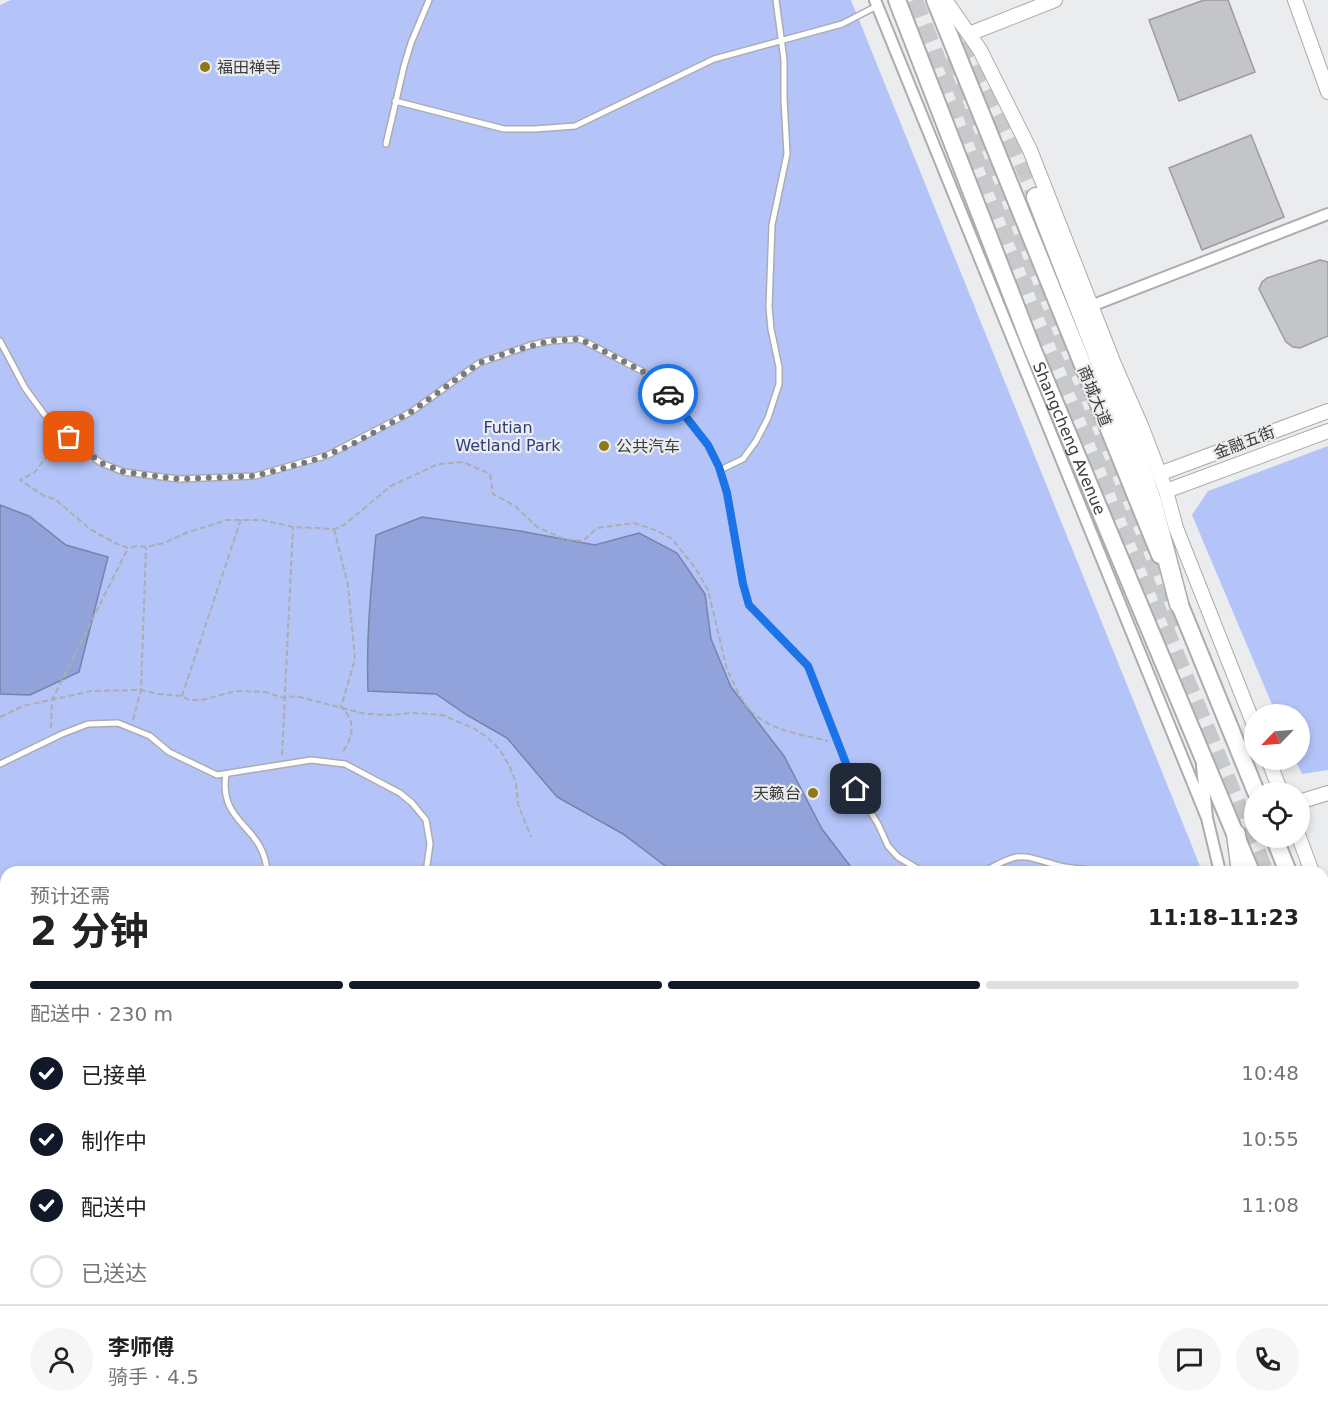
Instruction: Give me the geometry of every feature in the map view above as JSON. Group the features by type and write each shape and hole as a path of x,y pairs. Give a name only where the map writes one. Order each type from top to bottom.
{"highway":[{"path":"1036,196 1135,451 1152,501 1179,603"},
{"path":"1236,834 1240,866"}],"main road":[{"name":"Shangcheng Avenue","path":"897,0 1032,348 1249,866"},
{"name":"商城大道","path":"935,0 1252,782"},
{"path":"1278,848 1286,866"}],"street":[{"path":"945,0 980,50 1030,150 1166,491 1176,528 1246,704"},
{"path":"969,34 1055,0"},
{"path":"1295,0 1328,92"},
{"path":"876,3 1207,819"},
{"path":"1091,306 1328,214"},
{"name":"金融五街","path":"1159,474 1328,411"},
{"name":"金融五街","path":"1166,491 1328,431"},
{"path":"1200,747 1207,819 1219,866"},
{"path":"1310,799 1328,793"},
{"path":"1303,848 1310,866"}],"lane":[{"path":"386,144 411,43 429,0"},
{"path":"720,470 742,459 756,441 768,418 779,384 779,367 769,307 772,225 787,154 782,40 776,0"},
{"path":"395,101 504,129 575,126 714,59 842,24 876,3"},
{"path":"0,341 25,388 44,414 101,463 124,472 178,479 255,476 314,460 349,446 411,412 464,373 490,358 531,345 580,339 642,371 659,384 708,445 720,470 727,493 743,584 749,605 808,666 856,789 874,817 888,846 898,857 913,866"},
{"path":"0,764 88,724 118,723 150,736 169,752 217,775 311,760 345,764 393,789 412,803 426,820 430,844 427,866"},
{"path":"226,774 224,790 228,806 260,845 266,855 267,866"},
{"path":"994,866 1009,858 1024,855 1059,866"}],"path":[{"path":"69,437 47,456 35,472 20,480 44,496 55,499 90,529 128,548 164,543 205,526 241,519 269,521 293,527 334,529 344,525 391,486 438,464 463,462 490,474 493,494 515,506 537,527 564,539 583,541 597,528 617,524 634,524 658,531 672,539 684,553 708,590 727,670 735,681 742,700 756,717 787,731 838,743"},
{"path":"182,696 241,519"},
{"path":"282,765 293,527"},
{"path":"334,529 348,585 354,659 341,706"},
{"path":"131,728 141,690 146,547"},
{"path":"51,740 52,700 128,548"},
{"path":"0,717 23,706 91,691 141,690 182,696 189,700 249,691 265,692 284,698 296,696 366,714 442,715 473,728 487,737 500,750 516,783 518,804 531,837"},
{"path":"335,762 352,735 352,720 341,706"}],"green space":[{"name":"Futian Wetland Park","path":"11,0 851,0 1200,866 0,866 0,5"},
{"path":"1328,446 1328,770 1302,774 1300,770 1310,770 1310,704 1272,704 1192,515 1208,491"}],"shaded area":[{"path":"0,505 29,516 66,545 108,557 79,672 30,695 0,694"},
{"path":"422,517 520,531 595,545 639,533 677,553 705,594 711,639 731,687 784,756 822,829 850,866 665,866 623,834 557,797 507,738 436,694 368,691 368,632 376,535"}],"building":[{"path":"1204,0 1228,0 1255,72 1179,101 1149,20"},
{"path":"1251,135 1284,217 1202,250 1169,168"},
{"path":"1320,260 1328,262 1328,336 1300,348 1293,347 1286,342 1259,289 1267,278"}],"tunnel":[{"path":"914,0 1029,298 1263,866"},
{"path":"948,19 996,106 1036,197"},
{"path":"949,58 1181,633"}],"way so far":[{"path":"69,437 101,463 124,472 178,479 255,476 314,460 349,446 426,403 449,383 479,363 531,345 550,341 580,339 642,371 668,394"}],"place":[{"name":"福田禅寺","path":"205,67"},
{"name":"公共汽车","path":"604,446"},
{"name":"天籁台","path":"813,793"}],"route":[{"path":"668,394 708,445 719,467 734,525 743,584 749,605 808,666 856,789"}]}
